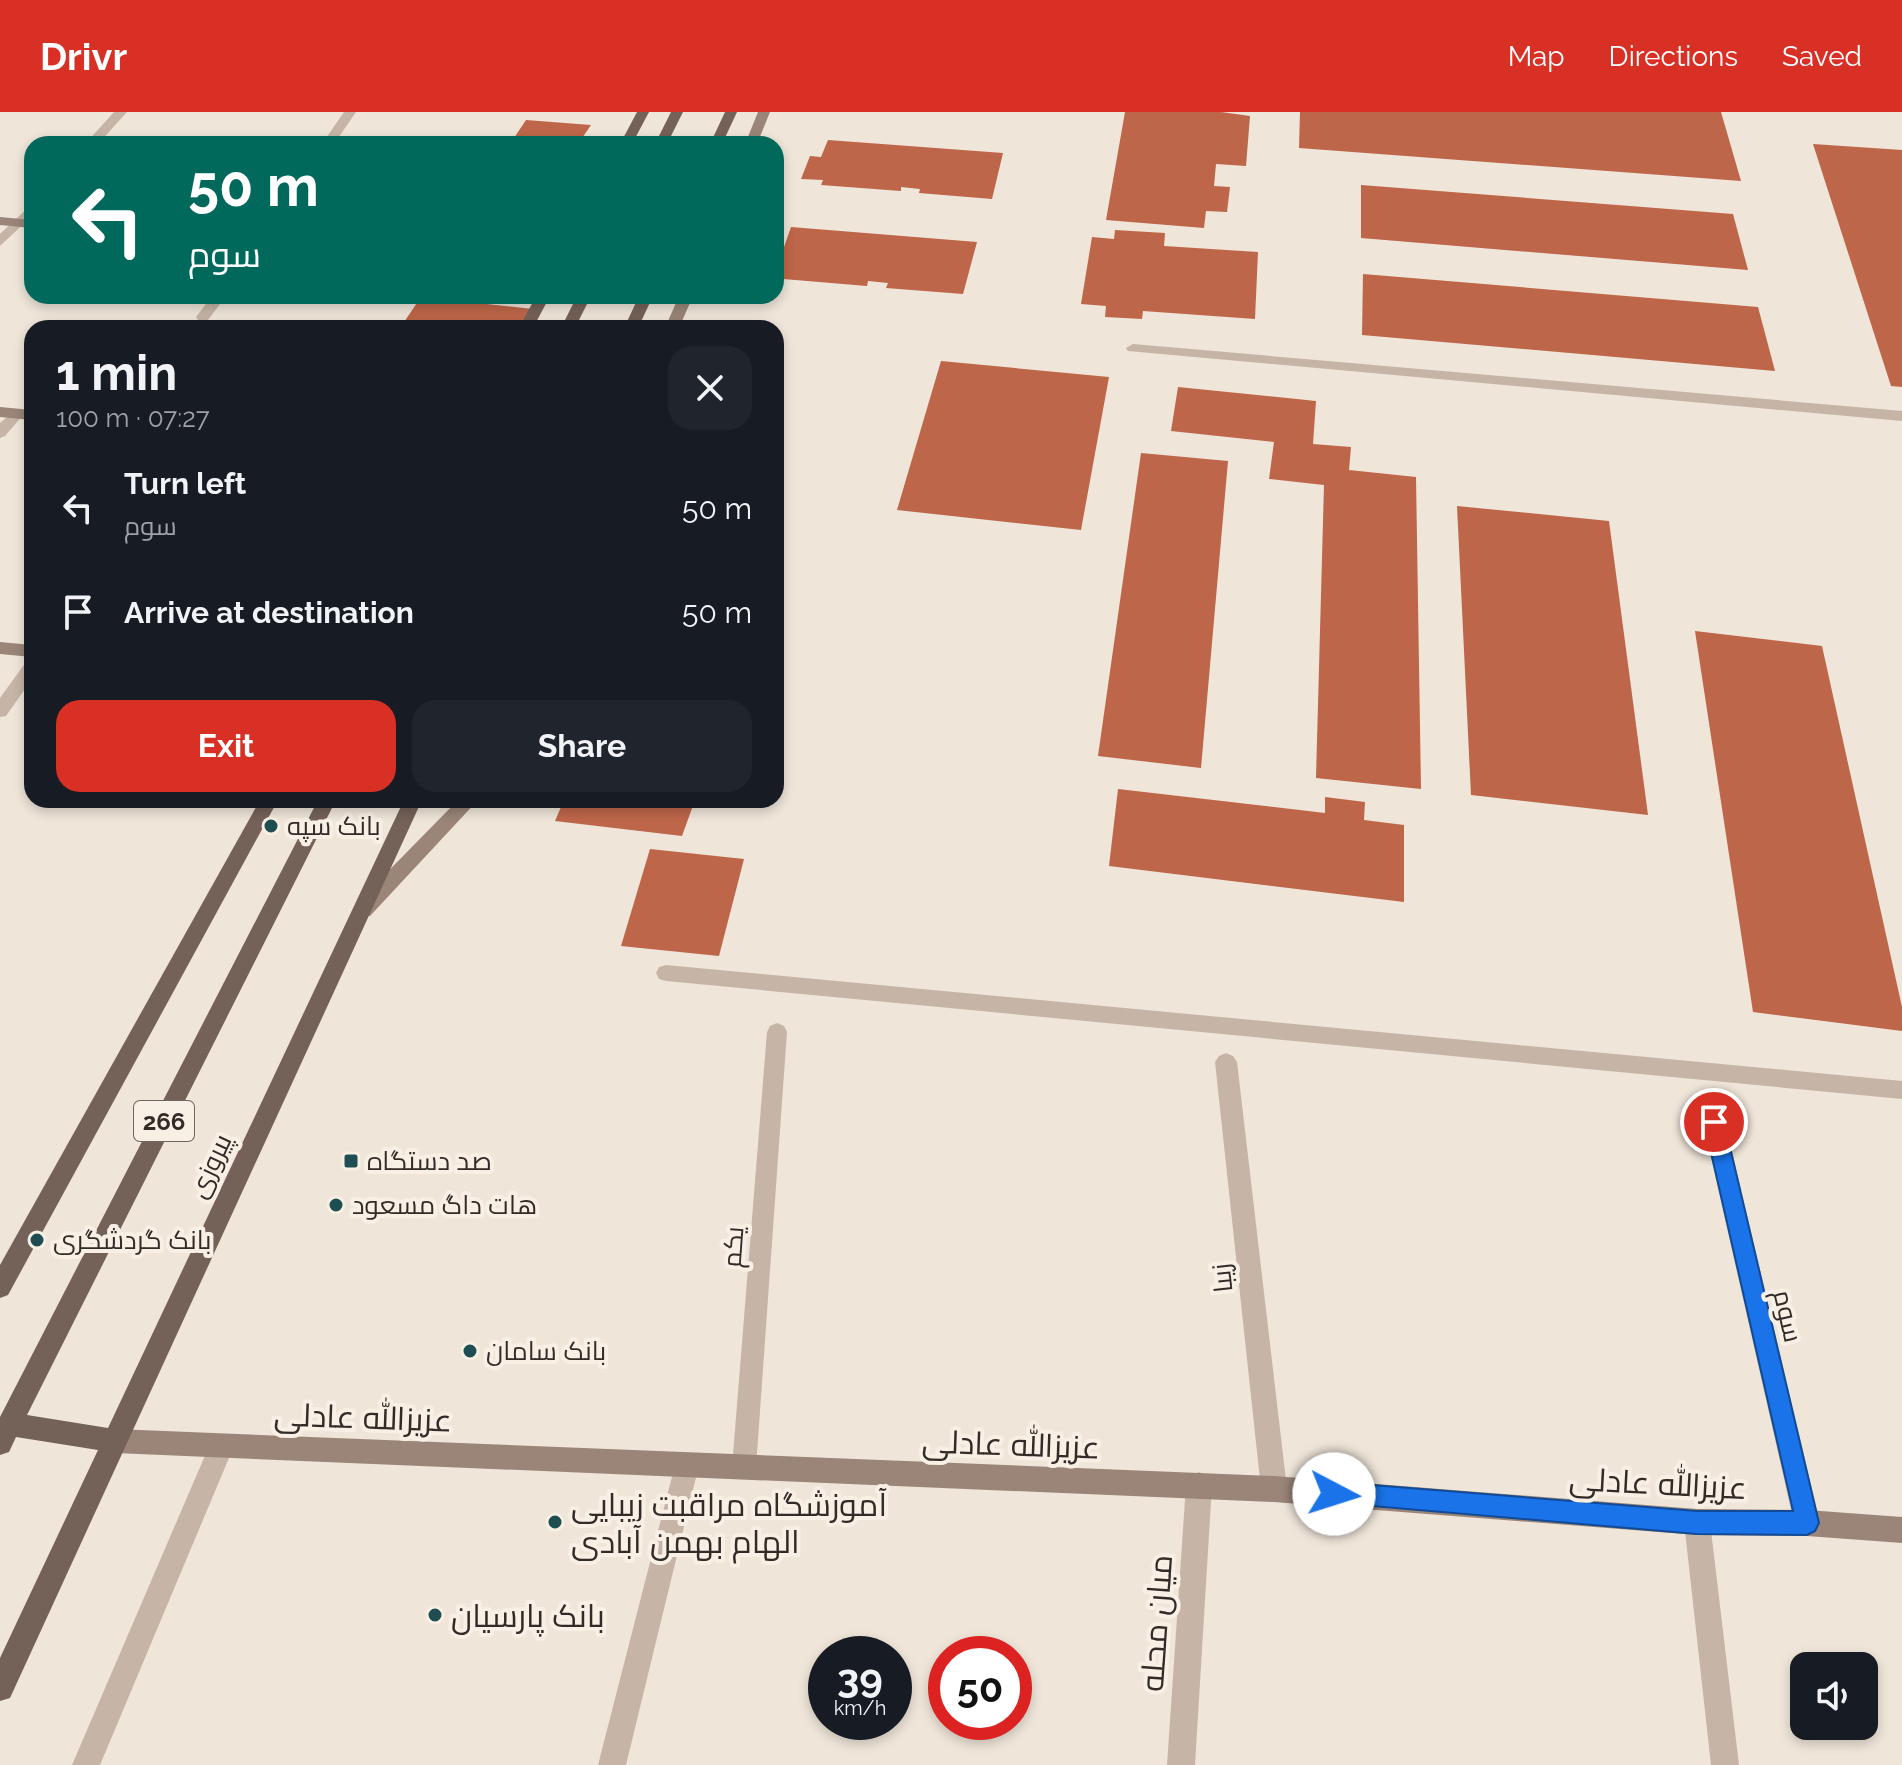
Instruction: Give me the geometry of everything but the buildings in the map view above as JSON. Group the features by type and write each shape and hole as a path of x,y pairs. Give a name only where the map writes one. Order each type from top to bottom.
{"main road":[{"path":"630,136 643,112"},
{"path":"665,136 677,112"},
{"path":"720,136 731,112"},
{"path":"754,136 764,112"},
{"path":"0,221 24,223"},
{"path":"0,648 24,650"},
{"path":"0,1287 265,808"},
{"name":"266","path":"5,1433 323,808"},
{"name":"پیروزی","path":"0,1688 409,808"},
{"path":"363,910 461,808"},
{"path":"5,1433 115,1441"},
{"name":"عزیزالله عادلی","path":"115,1441 1199,1485 1697,1522 1807,1523 1902,1530"}],"street":[{"path":"98,136 121,112"},
{"path":"334,136 350,112"},
{"path":"0,242 24,224"},
{"path":"203,317 213,304"},
{"path":"1133,348 1902,416"},
{"path":"0,433 16,414"},
{"path":"0,711 24,677"},
{"path":"666,973 1902,1090"},
{"name":"یکم","path":"744,1467 777,1032"},
{"name":"زیبا","path":"1226,1062 1274,1489"},
{"name":"سوم","path":"1714,1122 1807,1523"},
{"path":"86,1765 222,1446"},
{"path":"612,1765 687,1465"},
{"name":"میان محله","path":"1181,1765 1199,1485"},
{"path":"1697,1522 1725,1765"}],"place":[{"name":"بانک سپه","path":"271,826"},
{"name":"صد دستگاه","path":"351,1161"},
{"name":"هات داگ مسعود","path":"336,1205"},
{"name":"بانک گردشگری","path":"37,1240"},
{"name":"بانک سامان","path":"470,1351"},
{"name":"آموزشگاه مراقبت زیبایی الهام بهمن آبادی","path":"555,1522"},
{"name":"بانک پارسیان","path":"435,1615"}],"route":[{"path":"1334,1494 1697,1522 1807,1523 1714,1122"}]}
